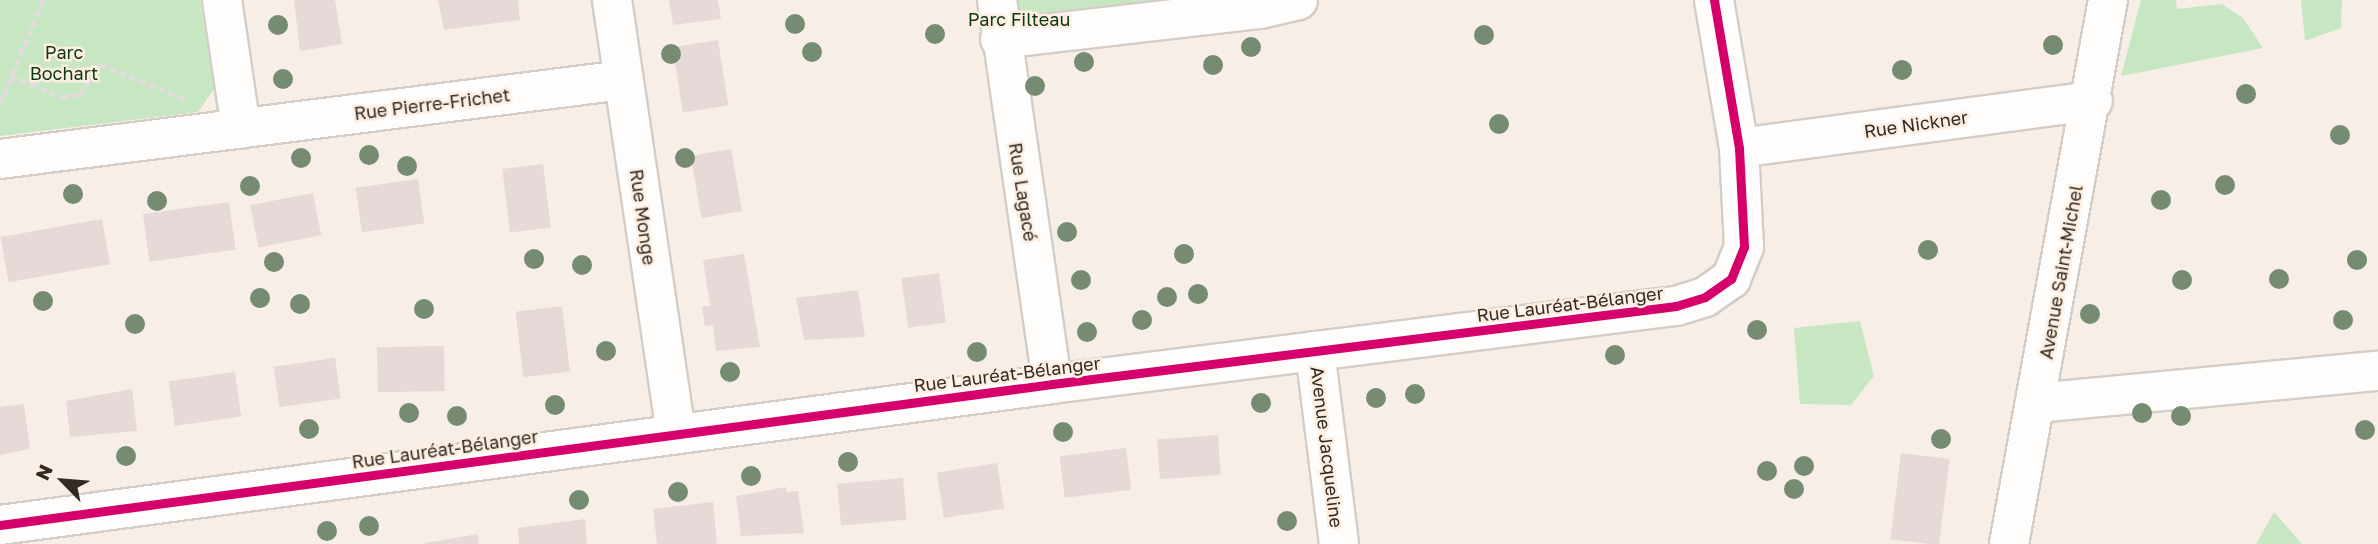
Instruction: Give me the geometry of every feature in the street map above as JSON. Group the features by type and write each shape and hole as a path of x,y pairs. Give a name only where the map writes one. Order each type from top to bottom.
{"street":[{"path":"222,0 241,129"},
{"name":"Rue Monge","path":"612,0 676,434"},
{"name":"Rue Lagacé","path":"997,0 1000,39 1052,383"},
{"path":"1000,39 1260,9 1298,0"},
{"name":"Rue Lauréat-Bélanger","path":"0,525 1052,383 1676,306 1705,297 1731,279 1744,247 1739,148 1714,0"},
{"name":"Avenue Saint-Michel","path":"2009,544 2093,101 2108,0"},
{"name":"Rue Pierre-Frichet","path":"0,159 623,80"},
{"name":"Rue Nickner","path":"1739,148 2093,101"},
{"name":"Avenue Jacqueline","path":"1315,351 1339,544"},
{"path":"2037,403 2378,371"}],"path":[{"path":"0,104 43,0"},
{"path":"11,76 62,97 80,94 100,64 207,108 241,129"}],"green space":[{"name":"Parc Bochart","path":"0,0 200,0 214,89 198,112 0,136"},
{"name":"Parc Filteau","path":"997,0 1298,0 1000,39"},
{"path":"2141,0 2176,0 2177,9 2222,4 2243,18 2263,48 2121,76"},
{"path":"2301,0 2342,0 2341,28 2305,41"},
{"path":"1860,321 1874,376 1851,405 1800,404 1794,328"},
{"path":"2274,512 2302,544 2256,544"}],"building":[{"path":"294,0 335,0 342,44 300,51"},
{"path":"438,0 518,0 520,20 444,30"},
{"path":"669,0 718,0 721,19 673,25"},
{"path":"718,40 728,105 683,112 673,47"},
{"path":"731,149 742,211 702,218 691,156"},
{"path":"543,164 551,228 510,233 502,169"},
{"path":"418,179 424,224 362,232 356,188"},
{"path":"313,193 321,235 258,247 250,205"},
{"path":"229,202 236,250 150,262 143,214"},
{"path":"102,219 110,264 9,282 1,237"},
{"path":"744,254 760,347 716,351 713,325 705,326 702,306 710,306 703,260"},
{"path":"939,273 946,323 908,328 901,278"},
{"path":"858,290 865,337 804,340 796,298"},
{"path":"562,306 570,372 523,377 515,312"},
{"path":"444,346 445,391 378,392 377,347"},
{"path":"335,358 341,399 279,407 274,367"},
{"path":"235,372 241,417 175,426 169,381"},
{"path":"132,389 137,431 70,437 66,401"},
{"path":"24,404 30,449 0,455 0,407"},
{"path":"1218,435 1221,475 1160,479 1157,439"},
{"path":"1126,448 1131,490 1065,498 1059,456"},
{"path":"1901,453 1950,459 1939,544 1890,539"},
{"path":"997,463 1004,508 944,518 937,473"},
{"path":"903,478 907,520 841,526 837,484"},
{"path":"786,487 786,492 798,491 804,533 741,536 736,496"},
{"path":"713,502 717,544 657,544 653,509"},
{"path":"585,519 587,544 519,544 518,528"},
{"path":"478,534 479,544 425,544 425,543"}],"cycle path":[{"path":"0,525 1052,384 1676,306 1705,297 1731,279 1744,247 1739,148 1714,0"}]}
